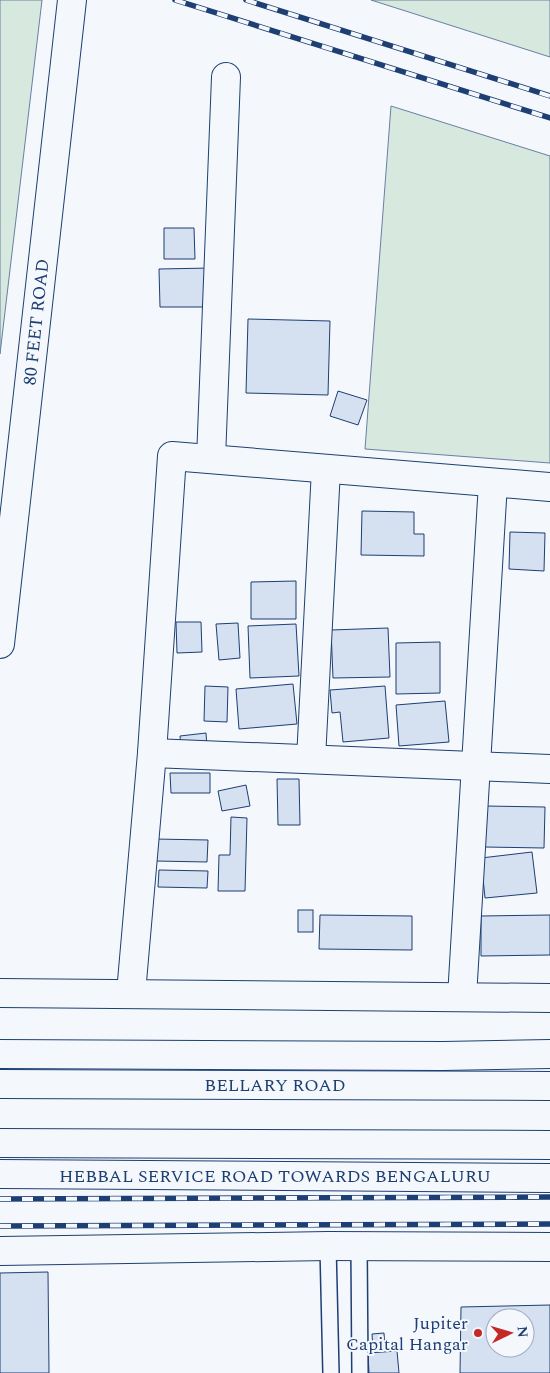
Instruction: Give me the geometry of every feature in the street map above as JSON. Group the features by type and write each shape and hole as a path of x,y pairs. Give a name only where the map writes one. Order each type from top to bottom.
{"main road":[{"name":"80 FEET ROAD","path":"0,644 72,0"},
{"path":"211,459 226,77"},
{"path":"131,993 152,752 172,456 550,487"},
{"path":"311,759 326,469"},
{"path":"462,997 493,483"},
{"path":"152,752 550,769"},
{"path":"0,993 550,998"},
{"path":"0,1054 443,1056 550,1054"},
{"name":"BELLARY ROAD","path":"0,1084 550,1086"},
{"path":"0,1143 550,1145"},
{"name":"HEBBAL SERVICE ROAD TOWARDS BENGALURU","path":"0,1174 550,1178"},
{"path":"0,1251 328,1246 550,1247"}],"lane":[{"path":"328,1246 330,1373"},
{"path":"358,1246 360,1373"}],"shaded area":[{"path":"0,0 42,0 0,354"},
{"path":"371,0 550,0 550,57"},
{"path":"391,106 550,156 550,463 365,449"}],"building":[{"path":"164,228 194,228 195,259 164,259"},
{"path":"211,268 211,307 160,307 159,269"},
{"path":"248,319 330,321 328,395 246,393"},
{"path":"338,391 367,400 358,425 330,416"},
{"path":"362,511 414,512 414,534 424,534 424,556 361,555"},
{"path":"510,532 545,533 544,571 509,569"},
{"path":"296,581 296,619 251,619 251,582"},
{"path":"176,622 201,622 202,652 177,653"},
{"path":"238,623 240,658 219,660 216,624"},
{"path":"296,624 299,676 250,678 248,626"},
{"path":"388,628 390,677 333,678 331,630"},
{"path":"440,642 440,693 396,694 396,643"},
{"path":"293,684 297,724 239,729 236,689"},
{"path":"205,686 228,687 227,722 204,721"},
{"path":"385,686 389,738 343,742 340,712 332,713 330,690"},
{"path":"445,701 449,742 399,746 396,705"},
{"path":"206,733 207,747 181,750 180,736"},
{"path":"170,773 210,773 210,793 171,793"},
{"path":"277,779 299,779 300,825 278,825"},
{"path":"246,785 250,806 222,811 218,791"},
{"path":"485,806 545,807 544,848 485,847"},
{"path":"231,817 247,818 245,891 218,891 219,855 230,855"},
{"path":"155,839 208,840 207,862 155,861"},
{"path":"532,852 537,893 485,898 481,858"},
{"path":"159,870 208,871 207,888 158,887"},
{"path":"298,910 313,910 313,932 298,932"},
{"path":"320,915 412,916 412,950 319,949"},
{"path":"550,915 550,955 481,956 481,916"},
{"path":"48,1272 49,1373 0,1373 0,1273"},
{"name":"Jupiter Capital Hangar","path":"550,1305 550,1373 460,1373 461,1307"},
{"path":"384,1333 385,1349 373,1349 372,1334"},
{"path":"397,1351 399,1373 369,1373 368,1353"}],"railway":[{"path":"175,0 550,118"},
{"path":"246,0 550,96"},
{"path":"0,1199 550,1197"},
{"path":"0,1226 550,1224"}],"place":[{"name":"Jupiter Capital Hangar","path":"478,1333"}]}
